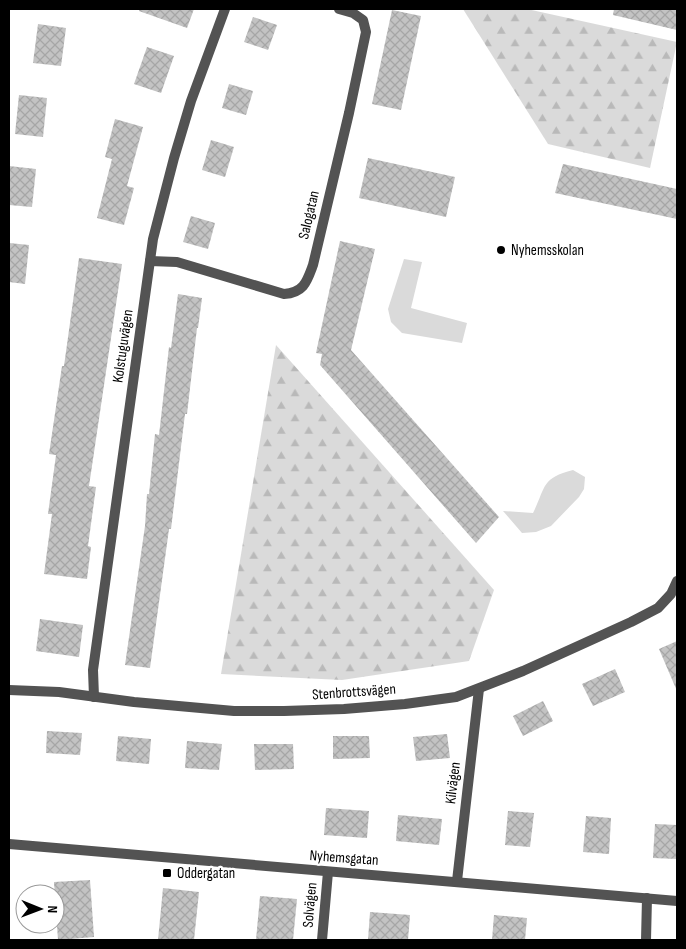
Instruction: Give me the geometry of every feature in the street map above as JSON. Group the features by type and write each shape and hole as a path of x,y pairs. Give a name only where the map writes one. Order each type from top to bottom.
{"street":[{"name":"Kolstuguvägen","path":"94,697 93,670 153,239 191,101 225,9"},
{"name":"Salogatan","path":"150,261 177,262 284,294 294,294 307,282 313,265 349,113 366,32 363,20 352,13 339,9"},
{"path":"674,594 677,581"},
{"name":"Stenbrottsvägen","path":"9,690 59,692 234,711 284,711 405,704 456,697 479,689 631,622 658,608 674,594"},
{"name":"Kilvägen","path":"456,881 479,689"},
{"name":"Nyhemsgatan","path":"9,844 677,901"},
{"name":"Solvägen","path":"322,940 328,872"},
{"path":"646,940 647,898"}],"green space":[{"path":"463,9 527,9 677,42 650,168 548,144"},
{"path":"404,259 422,262 411,308 467,323 462,343 402,333 391,322 388,309"},
{"path":"276,345 494,590 469,661 342,680 221,674"},
{"path":"573,470 585,477 584,489 579,497 551,526 536,532 522,533 503,511 533,513 543,490 550,480 555,476"}],"building":[{"path":"140,9 194,9 187,28 139,11"},
{"path":"614,9 677,9 677,30 613,15"},
{"path":"392,10 421,16 401,110 372,104"},
{"path":"253,17 277,25 268,50 244,42"},
{"path":"38,24 66,28 61,66 33,63"},
{"path":"147,47 174,56 161,93 134,84"},
{"path":"229,84 253,91 246,115 222,108"},
{"path":"19,95 47,98 43,137 15,134"},
{"path":"115,119 143,127 127,186 134,188 124,225 97,218 112,159 105,157"},
{"path":"211,140 234,147 225,177 202,170"},
{"path":"368,158 455,177 446,217 359,198"},
{"path":"563,164 677,189 677,219 555,193"},
{"path":"9,166 36,169 32,207 9,205"},
{"path":"191,216 215,223 208,249 183,242"},
{"path":"340,241 375,249 351,350 499,517 476,543 320,365 322,354 316,353"},
{"path":"9,243 29,245 25,284 9,282"},
{"path":"79,258 122,264 89,486 96,487 88,546 91,547 87,579 44,574 52,514 48,514 56,455 49,454 62,366 64,366"},
{"path":"178,294 202,298 150,668 125,665 145,526 155,434 159,435 169,347 171,348"},
{"path":"40,619 83,625 79,657 36,651"},
{"path":"677,641 677,691 659,649"},
{"path":"615,669 625,692 593,706 582,684"},
{"path":"543,701 553,721 523,736 513,716"},
{"path":"47,731 82,733 80,755 46,753"},
{"path":"447,734 450,758 416,761 413,737"},
{"path":"118,736 151,739 149,764 116,761"},
{"path":"333,736 369,736 370,758 333,759"},
{"path":"187,741 222,744 219,770 185,768"},
{"path":"254,744 293,744 294,769 255,770"},
{"path":"326,808 369,811 367,838 324,835"},
{"path":"508,811 534,813 530,847 505,845"},
{"path":"398,815 442,819 439,845 396,841"},
{"path":"586,816 611,818 609,854 583,852"},
{"path":"655,824 677,825 677,859 653,858"},
{"path":"90,880 94,937 58,940 58,934 65,934 65,884 54,884 54,882"},
{"path":"163,888 199,892 194,940 158,940"},
{"path":"260,896 297,899 293,940 256,940"},
{"path":"370,912 410,915 408,940 368,940"},
{"path":"494,915 527,918 525,940 492,940"}],"place":[{"name":"Nyhemsskolan","path":"501,250"},
{"name":"Oddergatan","path":"167,873"}]}
